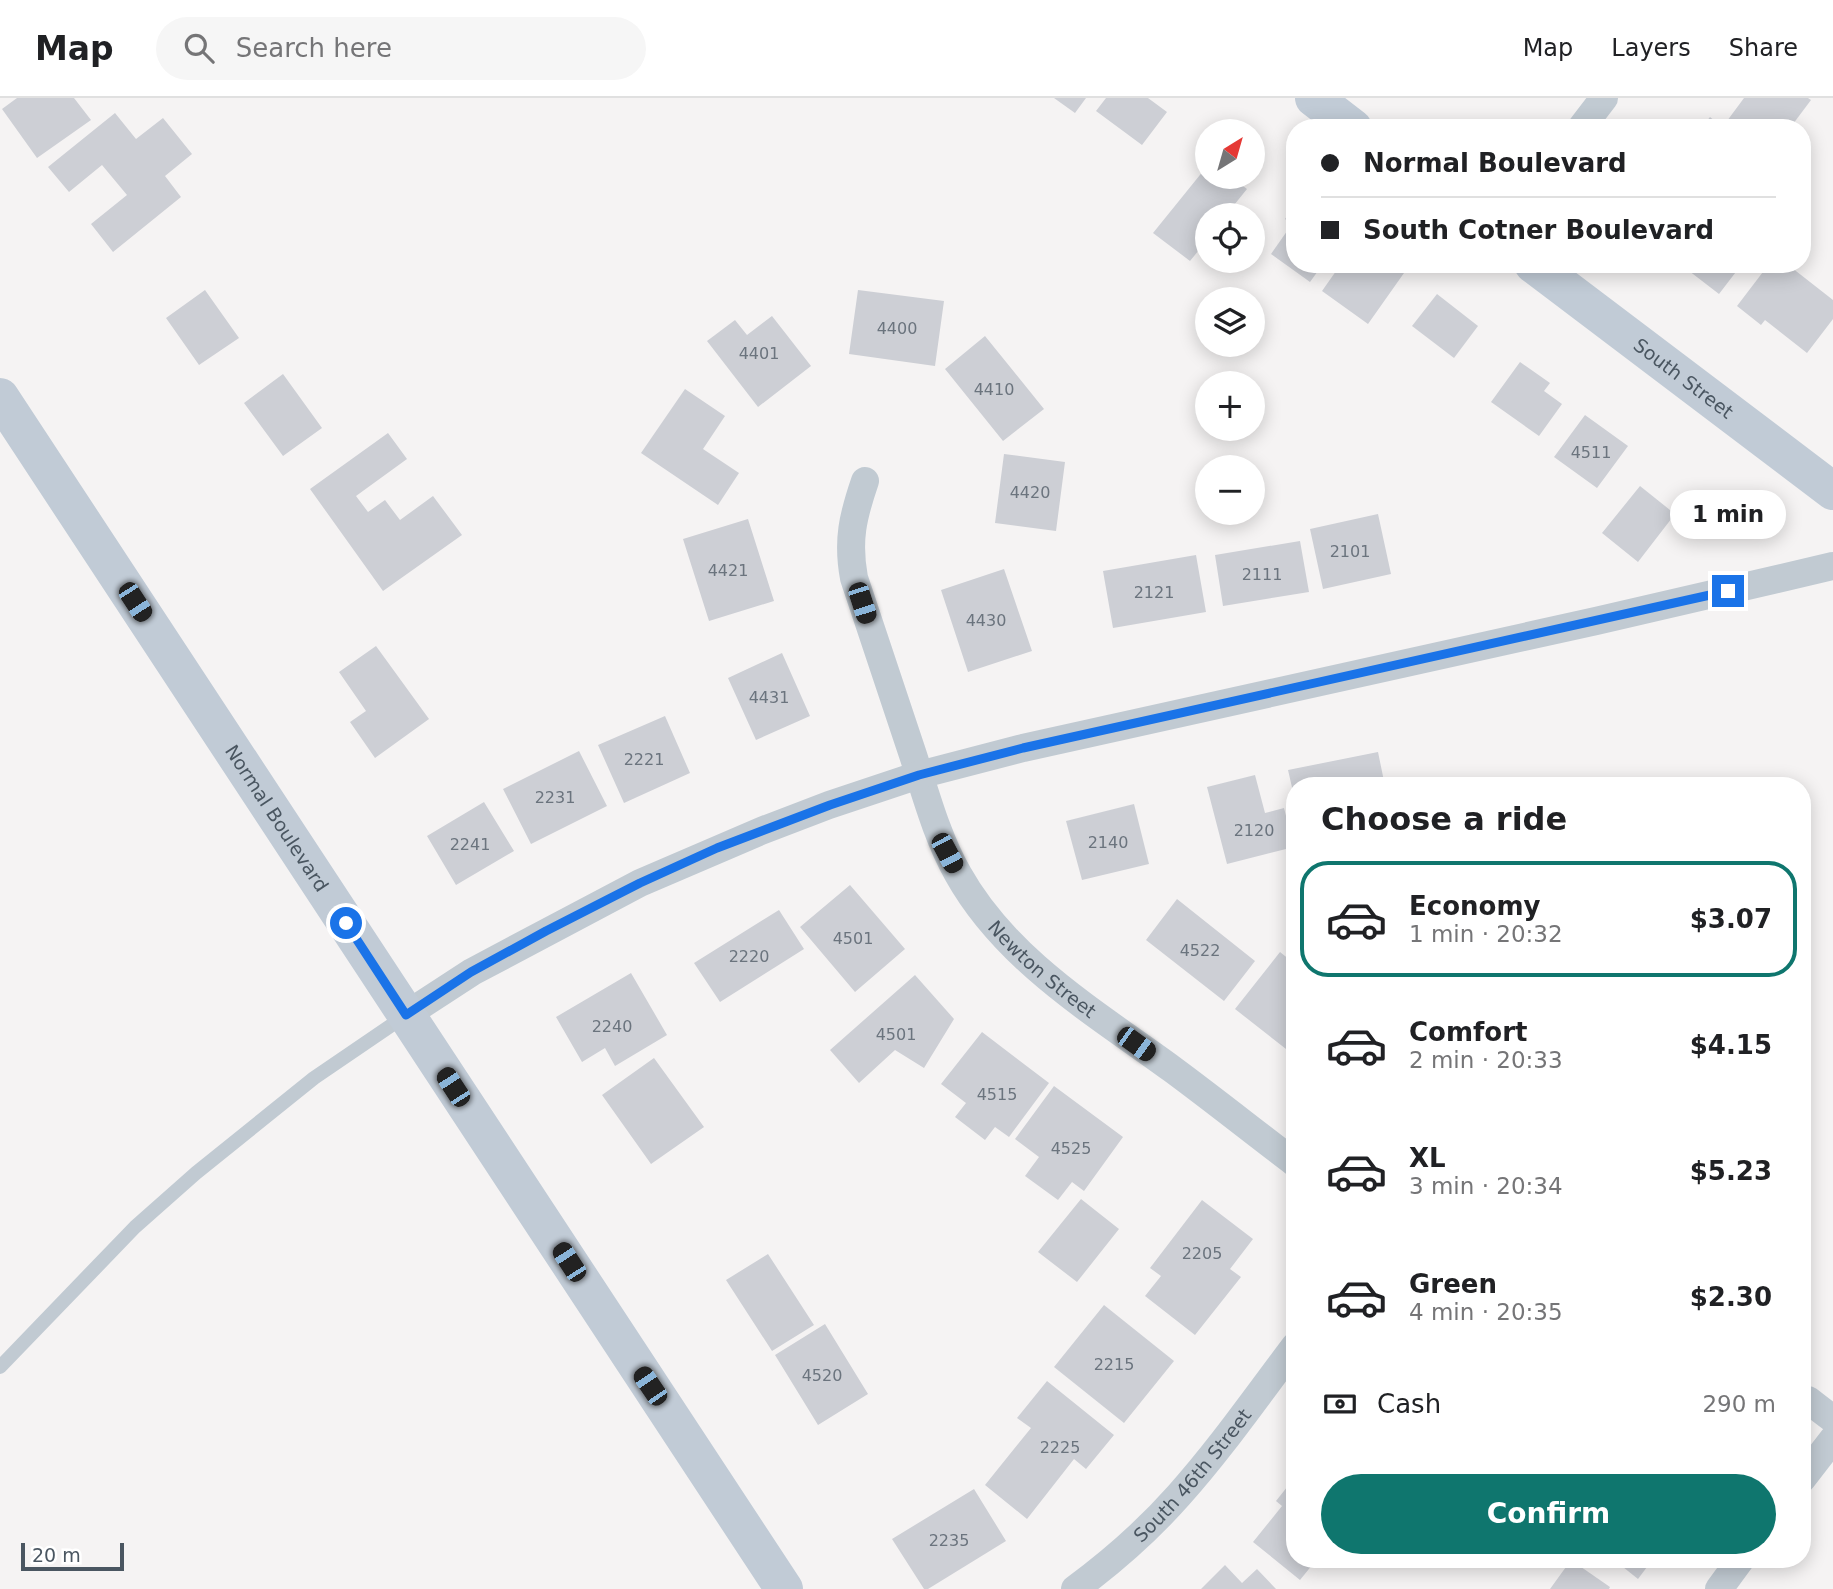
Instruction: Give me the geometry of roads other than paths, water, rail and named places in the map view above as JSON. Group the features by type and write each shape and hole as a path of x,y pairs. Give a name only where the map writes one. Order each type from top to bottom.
{"main road":[{"path":"1314,98 1341,119"},
{"name":"South Street","path":"1545,273 1833,491"},
{"name":"Normal Boulevard","path":"0,397 784,1589"}],"street":[{"path":"1588,119 1604,98"},
{"name":"Newton Street","path":"865,481 854,514 851,545 853,570 936,828 958,874 985,916 1029,961 1099,1017 1286,1156"},
{"path":"406,1015 471,972 640,883 761,831 919,775 1023,748 1833,566"},
{"name":"South 46th Street","path":"1075,1589 1125,1548 1179,1494 1286,1358"},
{"path":"1811,1402 1833,1419"},
{"path":"1811,1467 1833,1439"},
{"path":"1719,1589 1734,1568"}],"lane":[{"path":"0,1367 135,1227 196,1173 314,1078 406,1015"}]}
